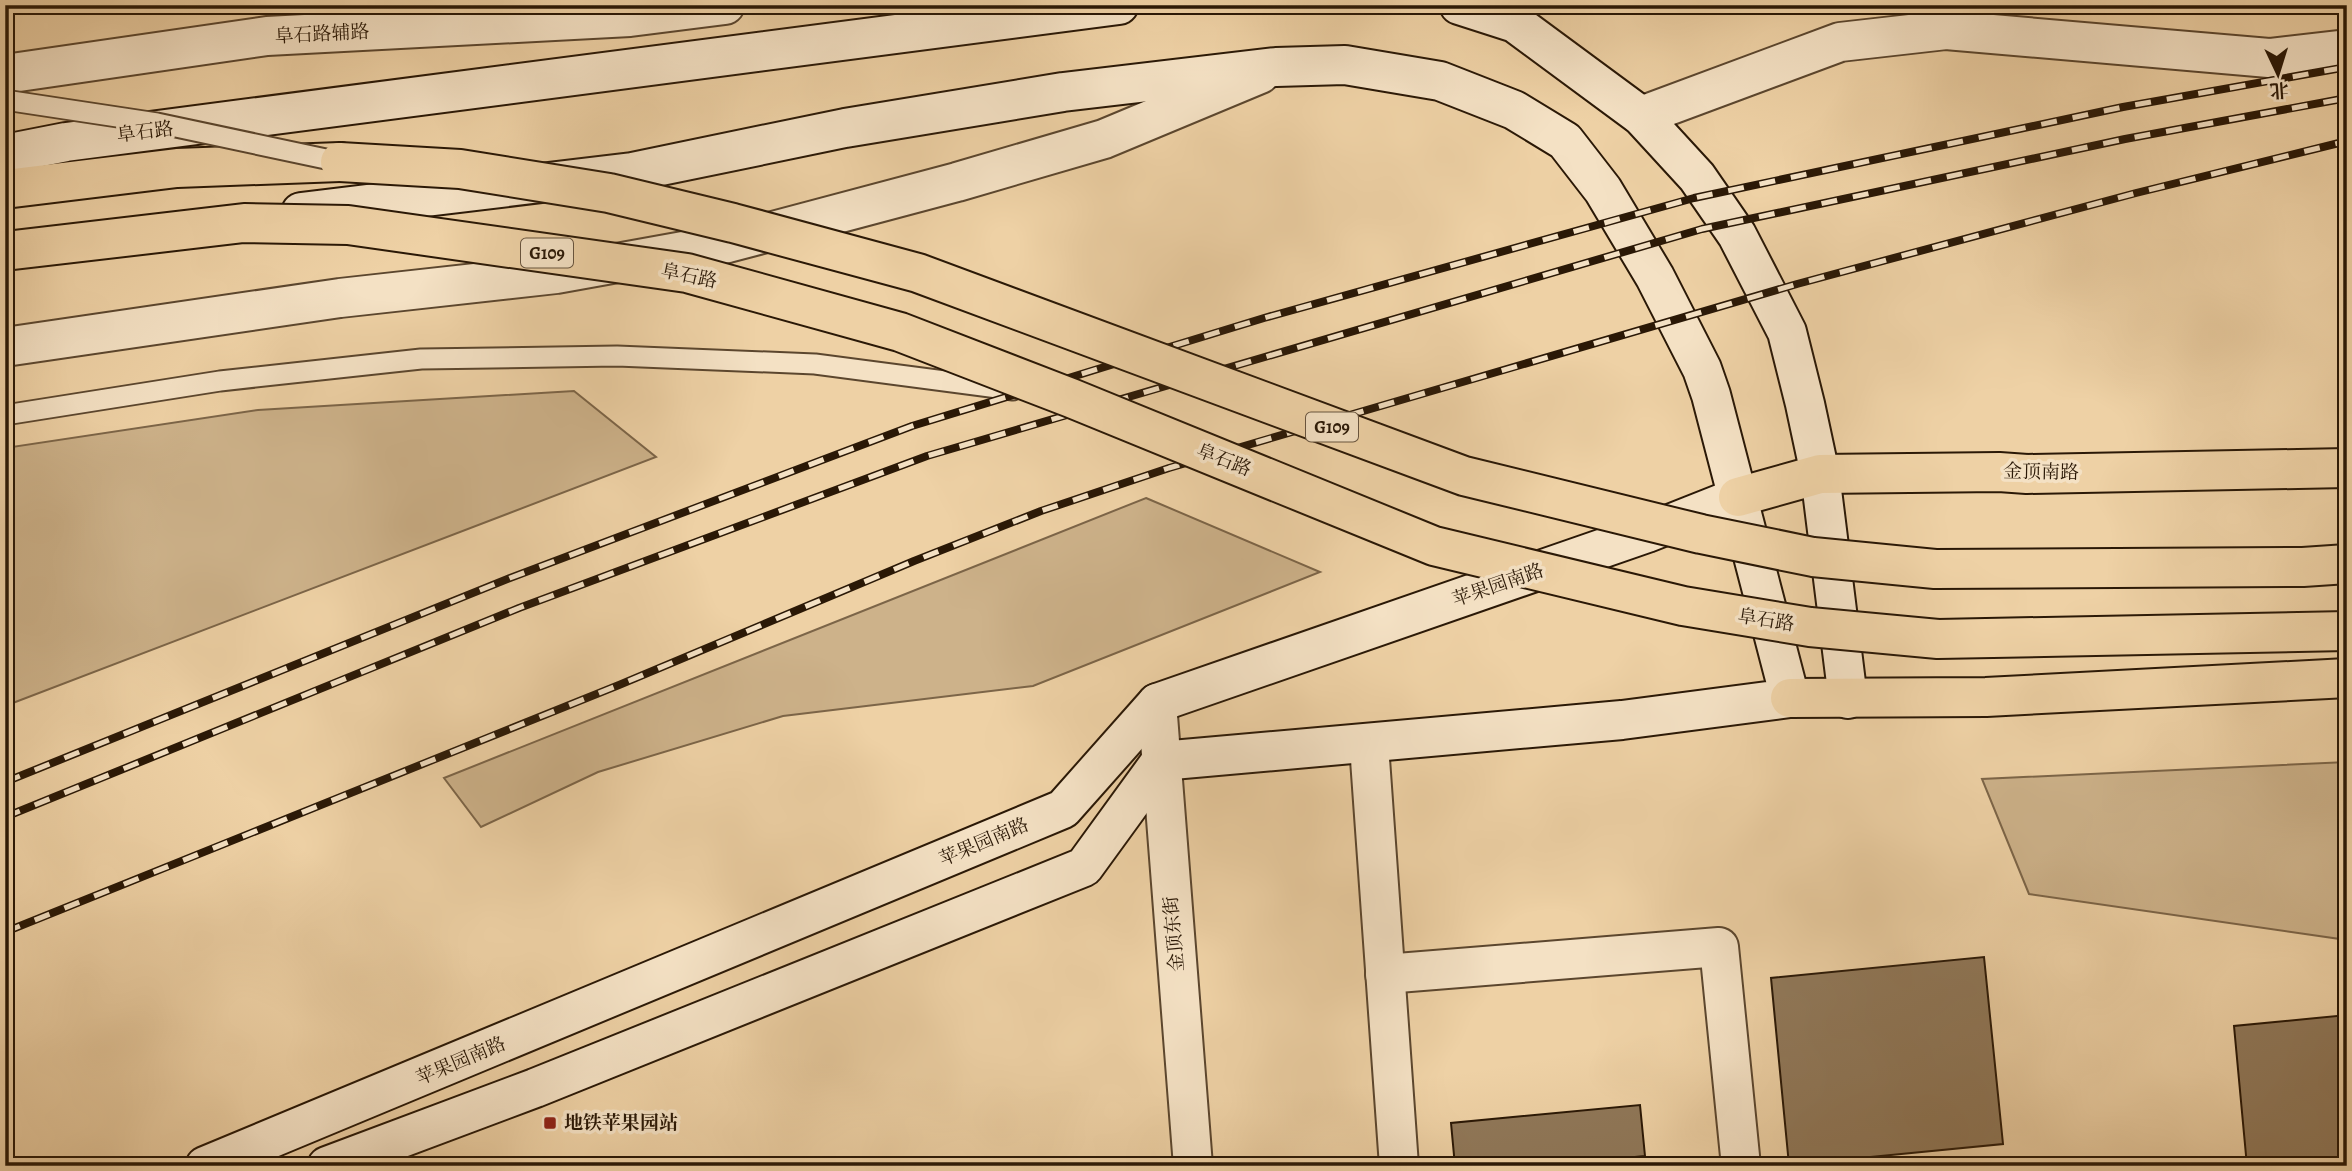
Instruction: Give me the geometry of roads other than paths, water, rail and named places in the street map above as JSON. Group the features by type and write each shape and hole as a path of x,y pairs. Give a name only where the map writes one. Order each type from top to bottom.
{"main road":[{"name":"阜石路辅路","path":"5,74 267,36 630,18 724,5"},
{"name":"阜石路","path":"5,154 80,141 1119,5"},
{"path":"1459,5 1515,23 1641,116 1697,177 1737,235 1787,332 1820,474 1848,699"},
{"path":"1641,116 1840,42 1946,30 2269,58 2347,49"},
{"name":"阜石路","path":"5,261 166,229 632,172 845,128 1063,92 1276,67 1345,65 1440,81 1514,110 1565,141 1603,190 1655,277 1702,369 1790,698"},
{"name":"阜石路","path":"5,346 340,298 556,274 728,243 957,183 1104,139 1276,67"},
{"name":"阜石路","path":"5,189 177,168 340,162 460,169 609,193 918,273 1464,476 1701,534 1801,554 1935,569 2303,567 2347,564"},
{"name":"阜石路","path":"5,251 244,223 348,225 687,273 900,332 1071,398 1434,546 1683,606 1810,627 1938,639 2347,631"},
{"name":"金顶南路","path":"1738,497 1820,474 2027,474 2347,468"},
{"name":"苹果园南路","path":"205,1166 1063,808 1157,703 1647,533 1738,497"},
{"path":"327,1166 535,1088 1084,867 1161,761 1369,745 1658,716 1790,698 1986,697 2347,678"},
{"name":"金顶东街","path":"1157,703 1193,1166"},
{"path":"1369,745 1399,1166"},
{"path":"1385,974 1719,947 1741,1166"}],"lane":[{"path":"5,100 157,123 340,162"},
{"path":"5,415 220,381 421,359 617,356 815,364 1071,398"}],"railway":[{"path":"5,782 510,578 912,426 1264,318 1694,198 2123,107 2347,67"},
{"path":"5,817 519,608 927,456 1702,229 2125,139 2347,98"},
{"path":"5,932 619,685 914,561 1041,511 1169,468 1797,284 2136,193 2347,141"}],"place":[{"name":"地铁苹果园站","path":"550,1123"}]}
